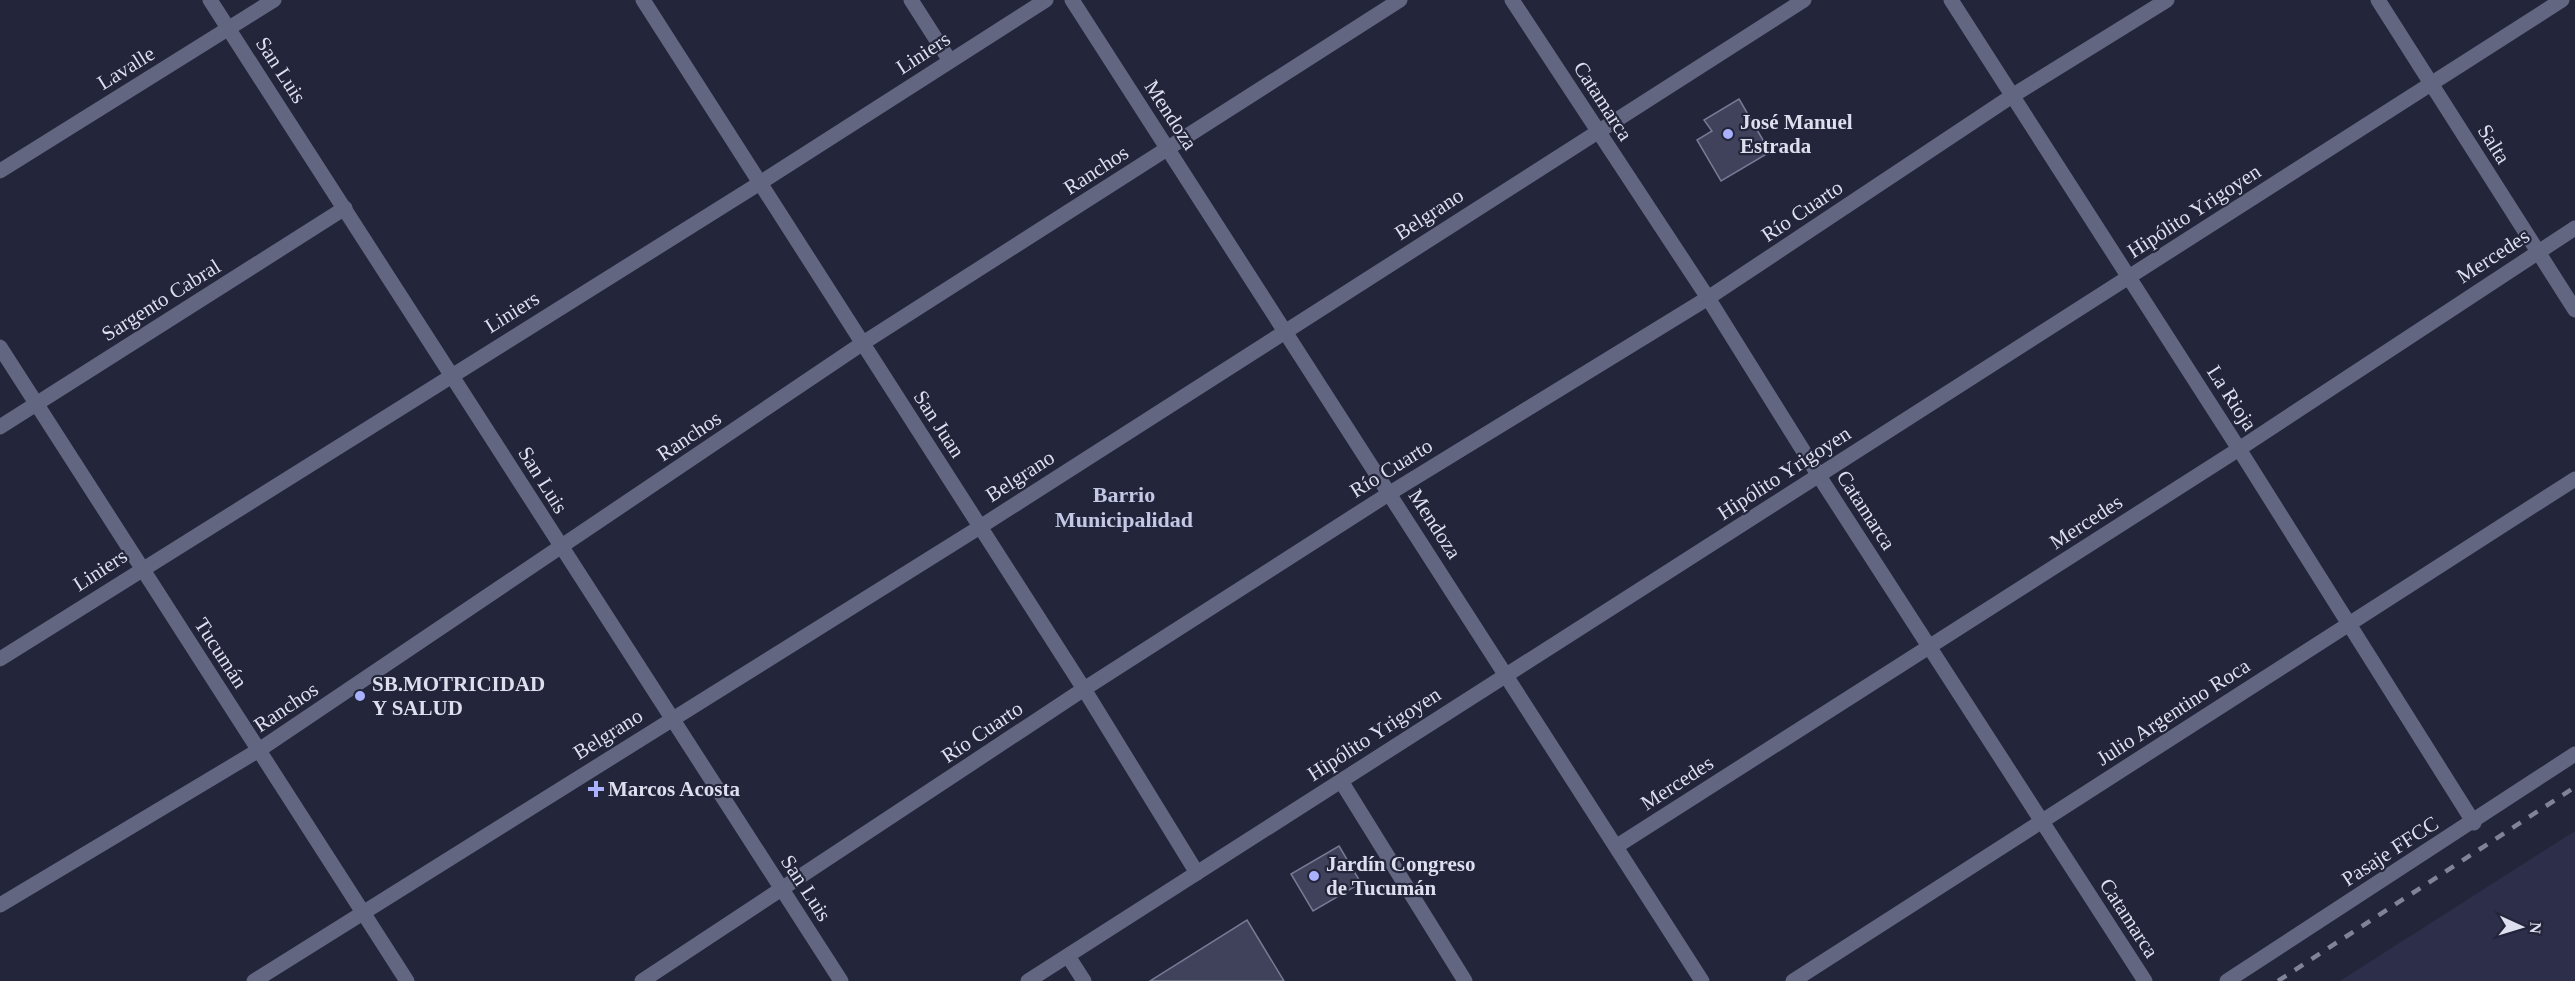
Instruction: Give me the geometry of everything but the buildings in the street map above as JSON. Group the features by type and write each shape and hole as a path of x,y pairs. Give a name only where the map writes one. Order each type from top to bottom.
{"street":[{"name":"San Luis","path":"210,0 841,981"},
{"name":"Lavalle","path":"0,171 274,0"},
{"name":"San Juan","path":"643,0 1084,689 1197,873"},
{"path":"911,0 950,61"},
{"name":"Liniers","path":"0,659 760,183 1046,0"},
{"name":"Mendoza","path":"1072,0 1702,981"},
{"name":"Ranchos","path":"0,905 259,750 562,549 863,343 1400,0"},
{"name":"Catamarca","path":"1512,0 1708,298 2041,823 2145,981"},
{"name":"Belgrano","path":"254,981 980,527 1804,0"},
{"name":"La Rioja","path":"1950,0 2239,449 2474,823"},
{"name":"Río Cuarto","path":"642,981 1084,689 1390,493 1708,298 2012,96 2166,0"},
{"name":"Salta","path":"2378,0 2575,310"},
{"name":"Hipólito Yrigoyen","path":"1028,981 2562,0"},
{"name":"Sargento Cabral","path":"0,427 345,208"},
{"name":"Mercedes","path":"1617,846 2239,449 2575,228"},
{"name":"Tucumán","path":"0,347 407,981"},
{"name":"Julio Argentino Roca","path":"1793,981 2575,478"},
{"name":"Pasaje FFCC","path":"2227,981 2474,823 2575,754"},
{"path":"1341,781 1466,981"},
{"path":"1068,956 1084,981"}],"shaded area":[{"path":"2575,831 2575,981 2340,981"}],"railway":[{"path":"2278,981 2575,787"}],"place":[{"name":"José Manuel Estrada","path":"1728,134"},
{"name":"SB.MOTRICIDAD Y SALUD","path":"360,696"},
{"name":"Marcos Acosta","path":"596,789"},
{"name":"Jardín Congreso de Tucumán","path":"1314,876"}],"district":[{"name":"Barrio Municipalidad","path":"1124,506"}]}
